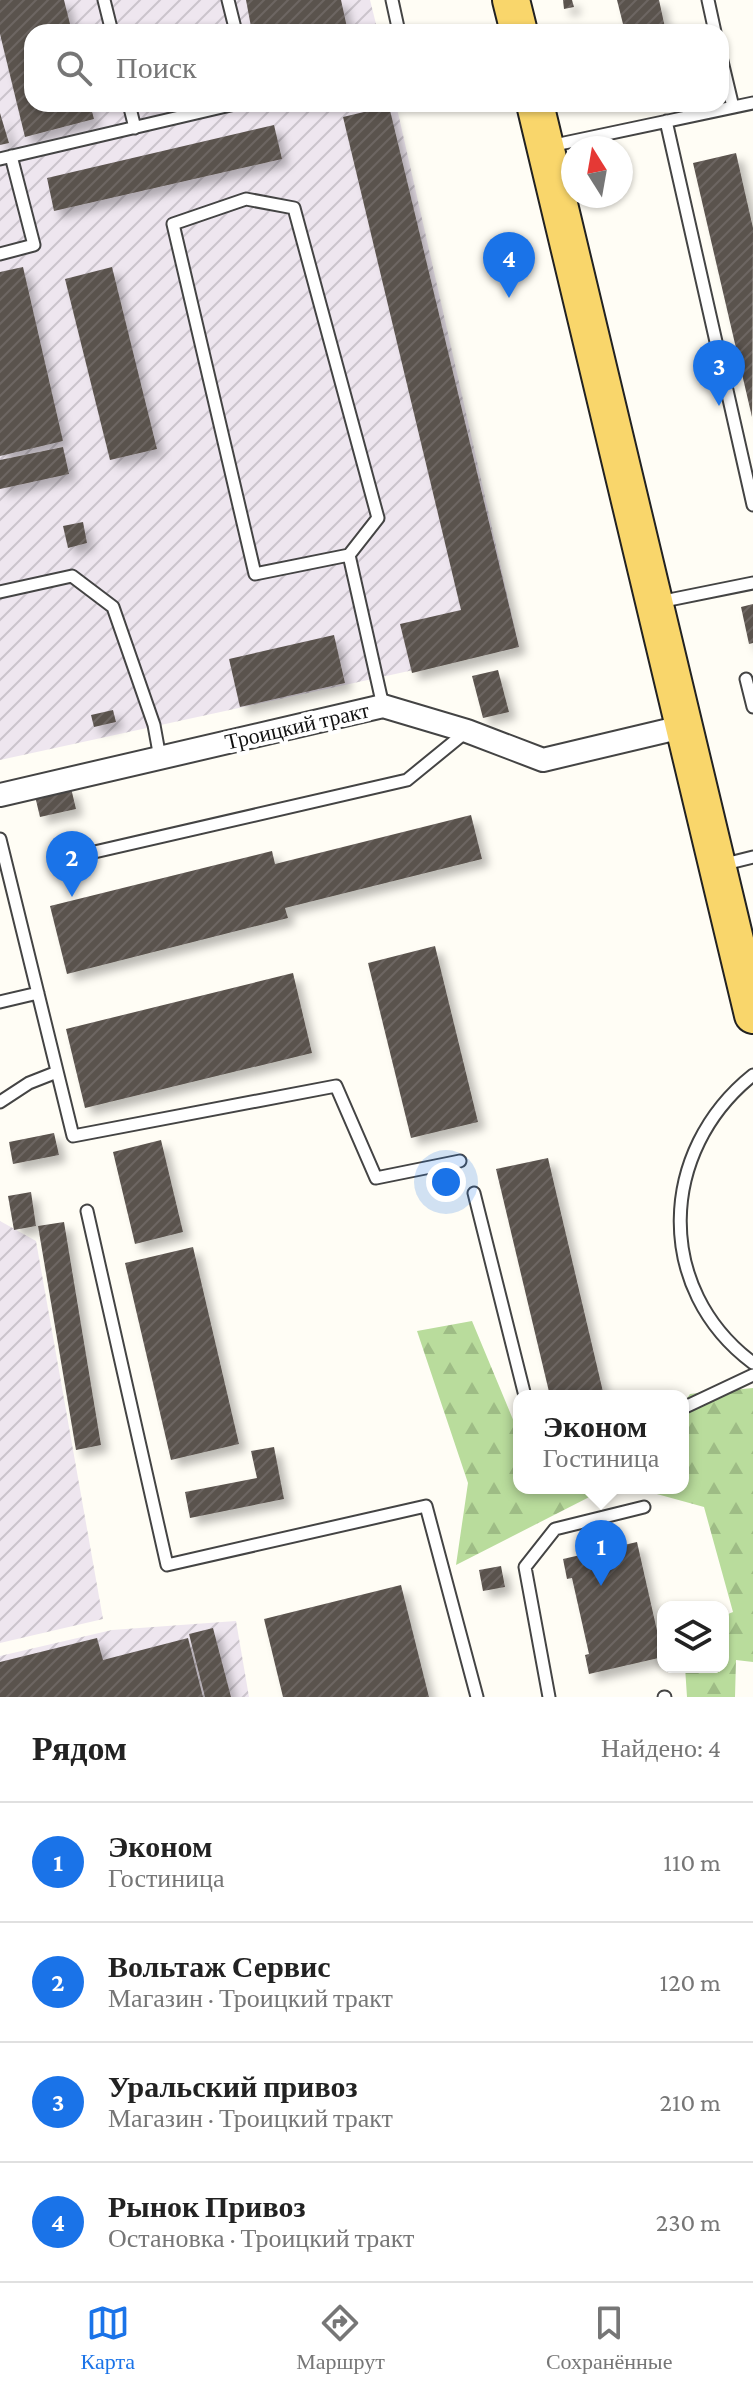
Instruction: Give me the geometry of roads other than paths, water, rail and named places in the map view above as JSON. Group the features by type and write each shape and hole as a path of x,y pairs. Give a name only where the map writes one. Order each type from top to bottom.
{"main road":[{"path":"511,0 517,24"},
{"path":"537,112 753,1015"}],"street":[{"name":"Троицкий тракт","path":"0,795 383,706 467,731 543,760 682,727"}],"lane":[{"path":"104,0 110,24"},
{"path":"228,0 234,24"},
{"path":"392,0 397,24"},
{"path":"708,0 713,24"},
{"path":"729,90 733,107"},
{"path":"729,108 753,103"},
{"path":"131,112 135,128"},
{"path":"0,254 34,245 5,158 202,112"},
{"path":"545,147 709,112"},
{"path":"666,121 748,453 753,505"},
{"path":"246,199 294,208 378,518 349,555 255,574 173,224 246,199"},
{"path":"349,555 383,706"},
{"path":"0,592 72,576 113,607 154,725 160,758"},
{"path":"652,603 753,583"},
{"path":"746,679 753,707"},
{"path":"64,859 407,780 467,731"},
{"path":"0,839 73,1136 336,1086 376,1178 460,1161"},
{"path":"717,866 753,857"},
{"path":"0,1002 38,993"},
{"path":"0,1102 29,1083 57,1072"},
{"path":"753,1075 726,1096 696,1142 680,1194 683,1258 699,1302 726,1342 753,1363"},
{"path":"474,1193 523,1390"},
{"path":"87,1211 167,1565 426,1506 477,1697"},
{"path":"689,1405 753,1375"},
{"path":"549,1697 525,1567 555,1529 644,1507"}],"place":[{"name":"Рынок Привоз","path":"509,298"},
{"name":"Уральский привоз","path":"719,406"},
{"name":"Вольтаж Сервис","path":"72,897"},
{"name":"Эконом","path":"601,1586"}]}
